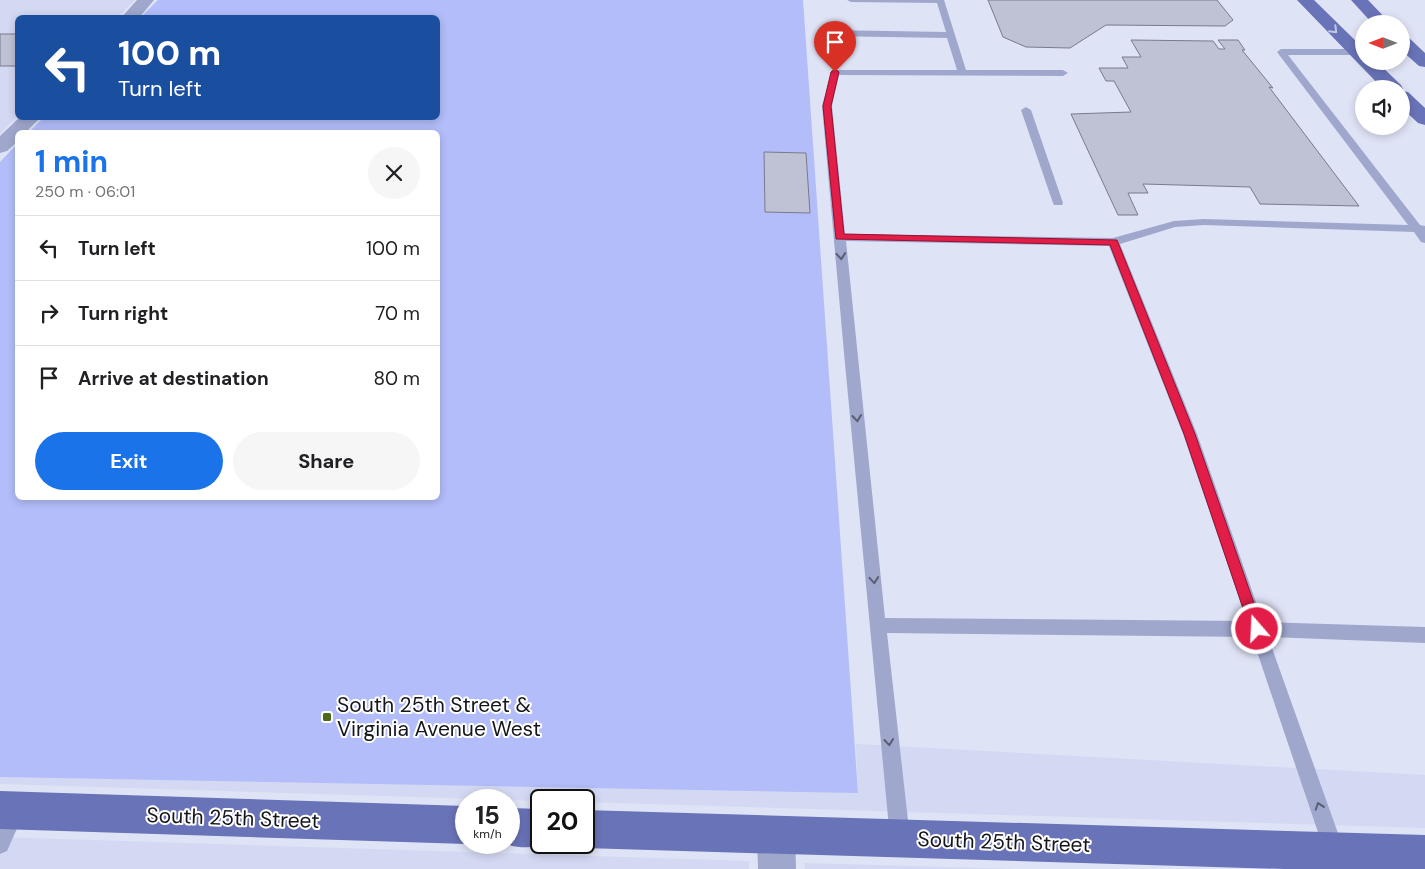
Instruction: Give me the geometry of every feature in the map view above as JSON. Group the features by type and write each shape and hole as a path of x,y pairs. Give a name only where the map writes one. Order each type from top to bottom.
{"main road":[{"path":"1305,0 1355,50"},
{"path":"1359,0 1374,15"},
{"path":"1410,48 1425,62"},
{"path":"1375,70 1385,80"},
{"path":"1410,105 1425,119"},
{"name":"South 25th Street","path":"8,811 455,825"},
{"name":"South 25th Street","path":"595,830 776,852 900,839 1182,854 1335,852 1425,854"}],"street":[{"path":"132,15 146,0"},
{"path":"18,130 28,120"},
{"path":"0,148 15,133"}],"lane":[{"path":"851,0 940,1 962,73"},
{"path":"827,33 950,34"},
{"path":"1355,57 1281,52 1421,229 1425,239"},
{"path":"900,839 827,106 835,72 1063,74"},
{"path":"1026,110 1058,202"},
{"path":"840,236 1113,242 1185,222 1421,229"},
{"path":"1113,242 1190,434 1335,852"},
{"path":"878,626 1257,629 1425,634"},
{"path":"0,844 8,811"}],"shaded area":[{"path":"0,0 135,0 119,15 15,15 15,118 0,134"},
{"path":"158,0 803,0 858,793 0,777 0,162 15,146 15,500 440,500 440,130 31,130 41,120 440,120 440,15 143,15"},
{"path":"856,744 1425,775 1425,828 595,802 595,789 530,789 530,801 520,800 520,789 455,789 455,798 0,784 0,777 858,792"},
{"path":"0,837 455,852 455,854 520,854 749,861 749,869 0,869"},
{"path":"804,863 1019,869 805,869"}],"building":[{"path":"988,0 1217,0 1233,20 1225,26 1106,25 1070,48 1026,47 1003,37"},
{"path":"0,34 15,34 15,66 0,66"},
{"path":"1131,40 1213,41 1219,49 1225,49 1218,40 1238,40 1245,50 1242,50 1273,88 1269,87 1359,206 1260,204 1250,187 1143,184 1148,193 1128,193 1138,215 1118,215 1071,114 1131,112 1114,81 1106,81 1099,68 1128,68 1122,57 1141,57"},
{"path":"764,152 806,153 810,213 765,212"}],"place":[{"name":"South 25th Street & Virginia Avenue West","path":"327,717"}],"route":[{"path":"835,72 827,106 840,236 1113,242 1190,434 1257,629"}]}
